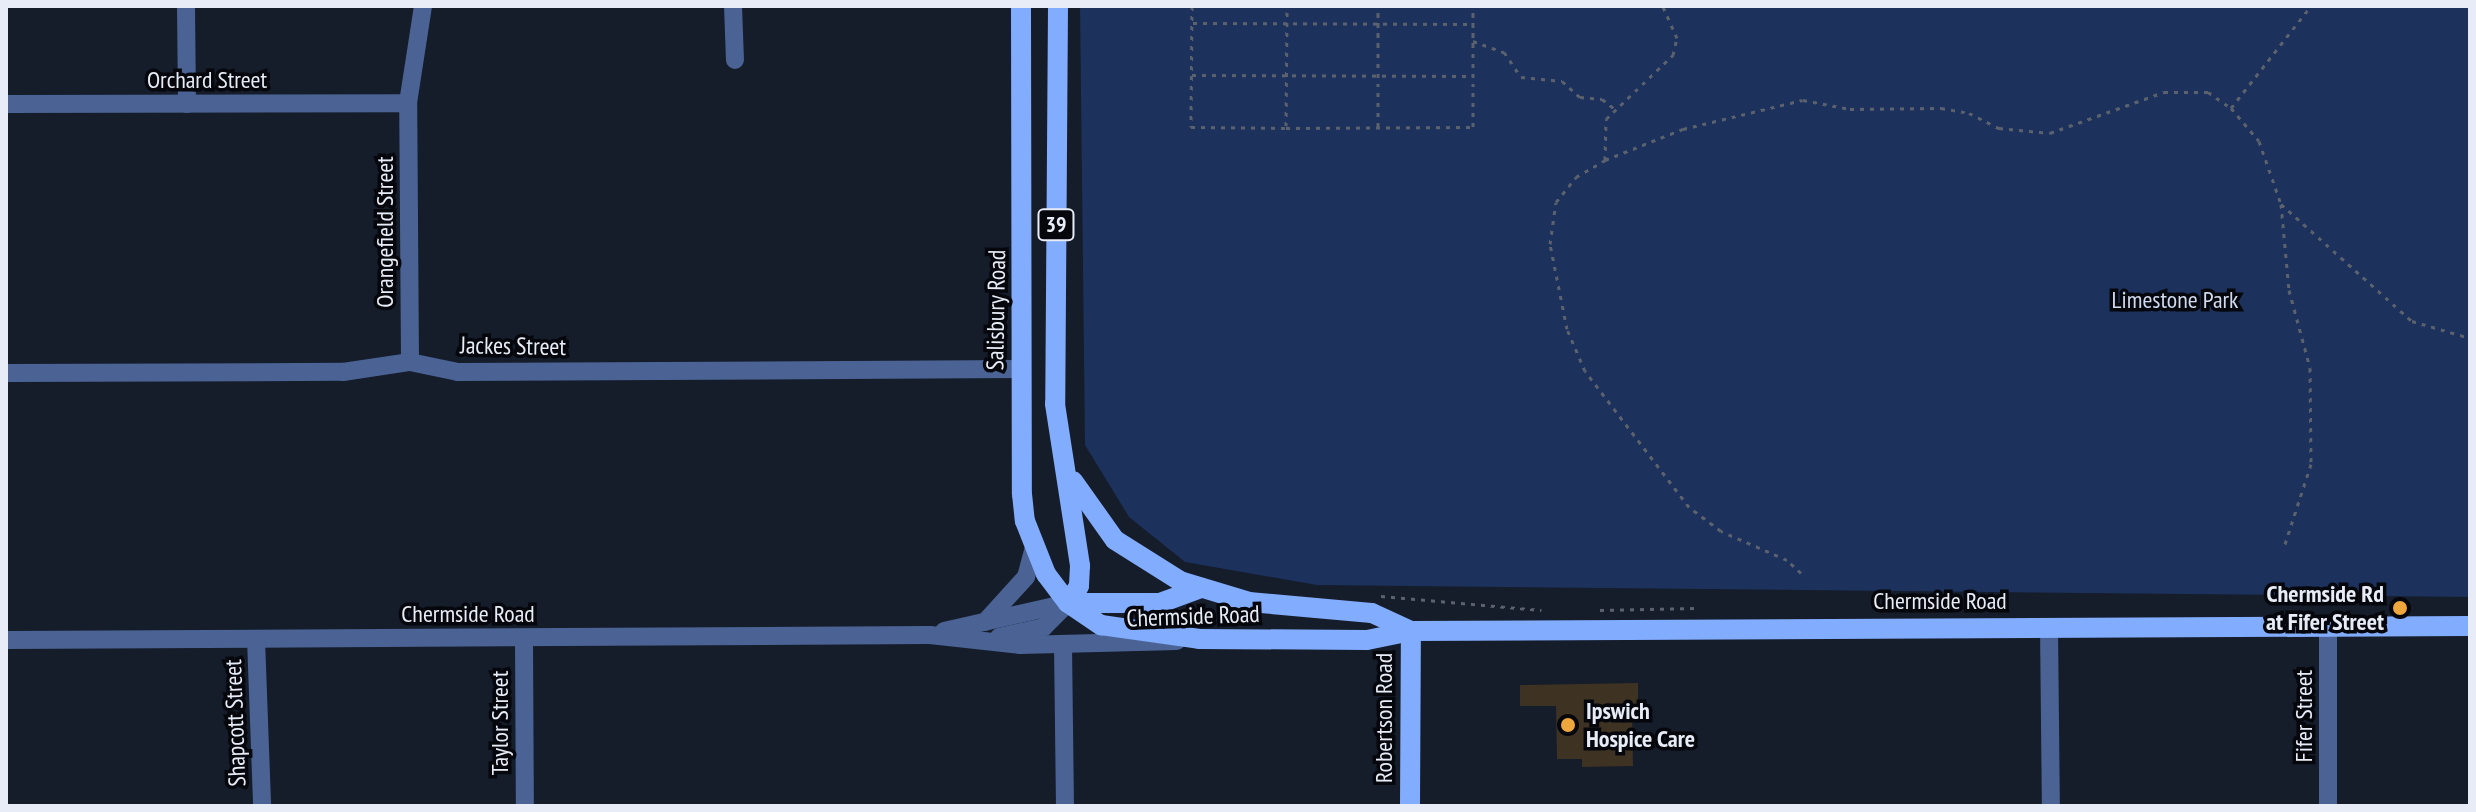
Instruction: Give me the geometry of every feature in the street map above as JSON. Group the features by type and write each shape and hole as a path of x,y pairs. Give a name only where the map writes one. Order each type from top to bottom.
{"main road":[{"name":"Salisbury Road","path":"1021,6 1022,494 1034,547 1068,603 1087,618 1120,631 1199,639"},
{"name":"39","path":"1058,6 1055,371 1059,444 1083,500 1115,540 1158,570 1205,589"},
{"path":"1022,369 1055,371"},
{"path":"1059,444 1079,544 1079,586 1068,603"},
{"name":"Chermside Road","path":"1068,603 1160,603 1205,589 1249,602 1372,613 1411,631"},
{"name":"Chermside Road","path":"1199,639 1367,640 1411,631 2470,626"},
{"name":"Robertson Road","path":"1410,806 1411,631"}],"street":[{"path":"186,6 187,104"},
{"name":"Orangefield Street","path":"410,362 408,103 423,6"},
{"path":"733,6 735,60"},
{"name":"Orchard Street","path":"6,104 408,103"},
{"name":"Jackes Street","path":"6,373 343,372 410,362 458,372 1022,369"},
{"path":"980,631 1026,577 1034,547"},
{"name":"Chermside Road","path":"6,640 524,640 930,635 980,631 1068,603"},
{"name":"Fifer Street","path":"2328,626 2328,806"},
{"path":"2049,627 2051,806"},
{"name":"Chermside Road","path":"980,631 1063,645 1199,639"},
{"name":"Shapcott Street","path":"256,639 262,806"},
{"name":"Taylor Street","path":"524,640 525,806"},
{"path":"1063,645 1065,806"}],"path":[{"path":"1192,6 1191,127 1286,128 1473,127 1473,6"},
{"path":"1286,128 1287,6"},
{"path":"1378,6 1378,127"},
{"path":"1605,160 1606,119 1673,55 1677,38 1663,6"},
{"path":"2231,108 2311,6"},
{"path":"1192,23 1473,24"},
{"path":"1473,41 1494,44 1521,77 1562,81 1580,97 1602,99 1616,110"},
{"path":"1192,75 1473,76"},
{"path":"1801,573 1780,556 1721,531 1689,507 1574,351 1550,244 1556,202 1576,177 1605,160 1683,129 1803,100 1850,109 1941,108 1969,113 1999,128 2050,133 2164,92 2208,92 2231,108 2259,141 2281,204 2289,290 2310,368 2311,464 2283,550"},
{"path":"2281,204 2412,321 2470,338"},
{"path":"1376,595 1543,610"},
{"path":"1586,612 1696,608"}],"green space":[{"name":"Limestone Park","path":"1080,6 2470,6 2470,597 1317,585 1185,562 1129,517 1085,445"}],"building":[{"path":"1638,683 1638,708 1632,708 1633,766 1582,767 1582,759 1557,759 1556,706 1520,706 1520,685"}],"place":[{"name":"Chermside Rd at Fifer Street","path":"2400,608"},
{"name":"Ipswich Hospice Care","path":"1568,725"}]}
